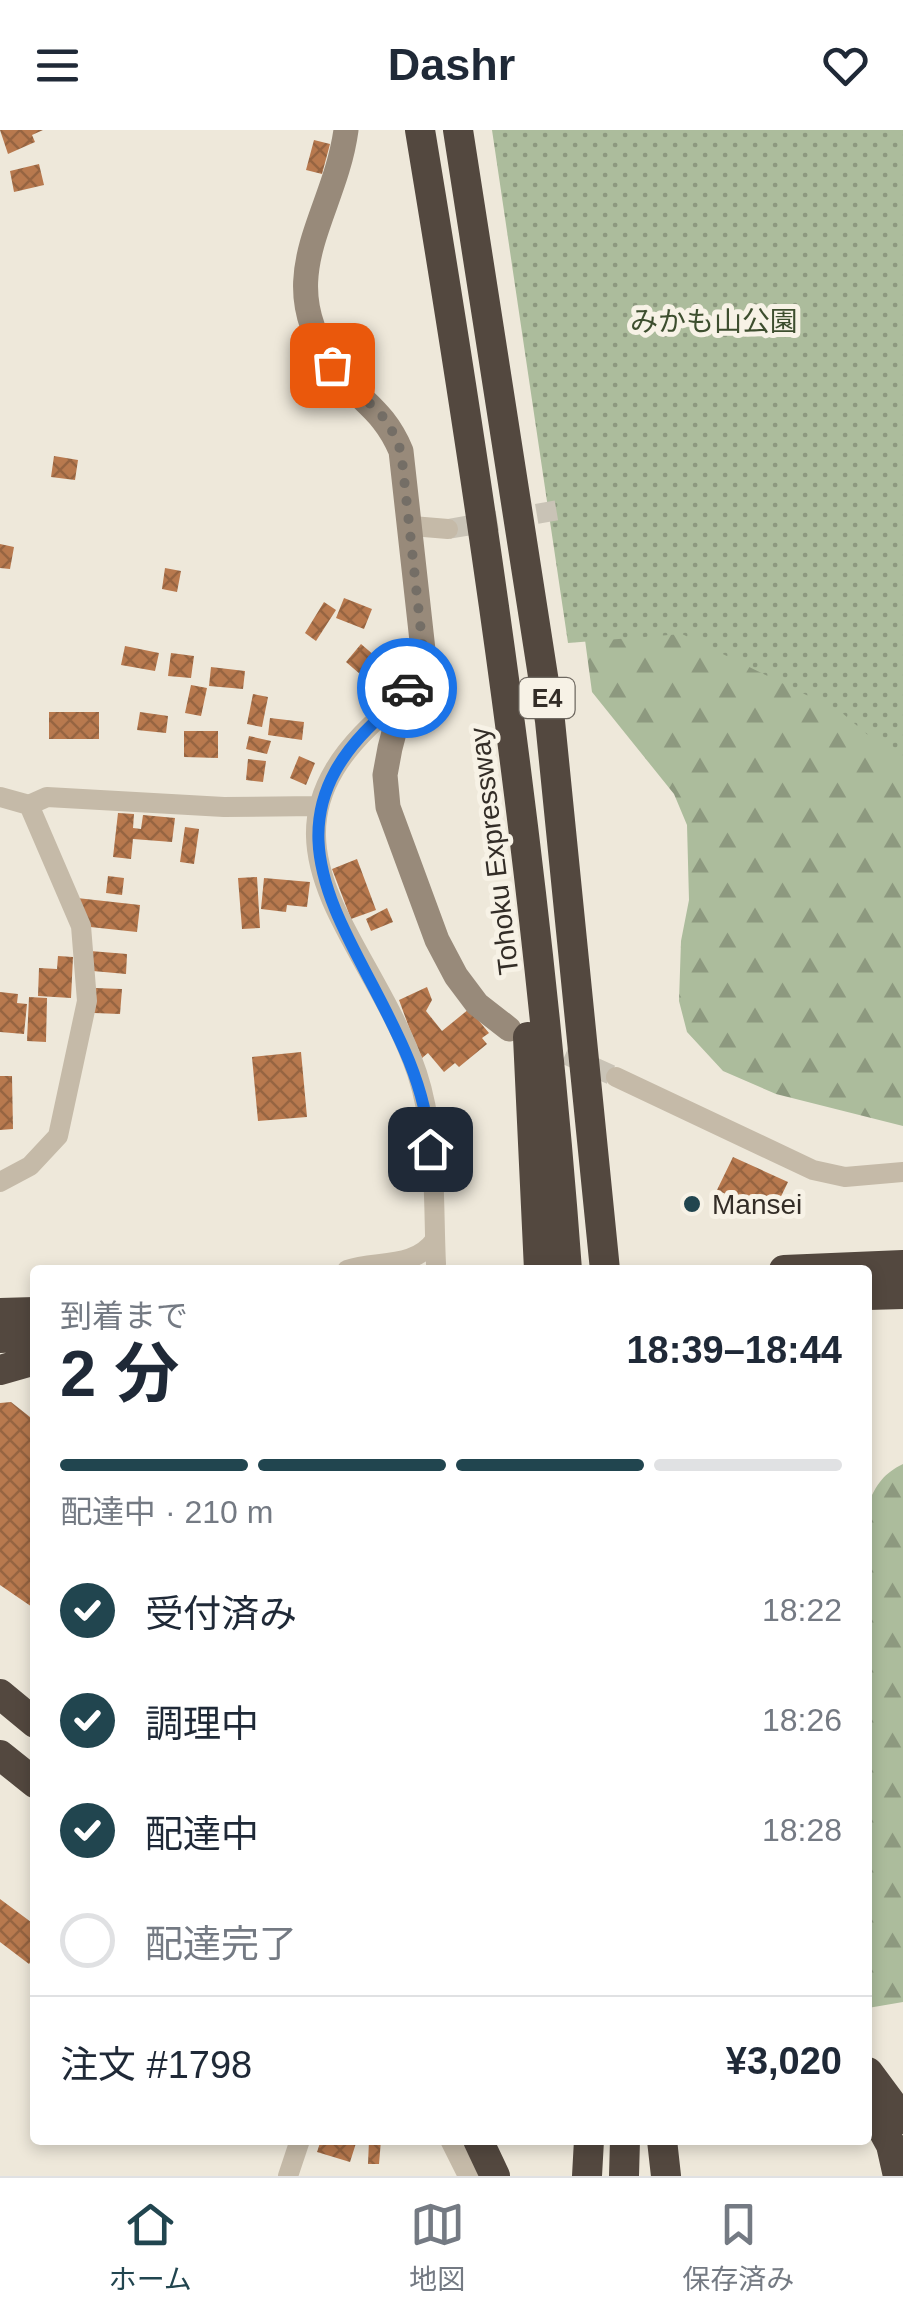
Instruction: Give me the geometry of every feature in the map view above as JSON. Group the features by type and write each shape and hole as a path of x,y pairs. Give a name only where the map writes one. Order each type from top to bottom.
{"highway":[{"name":"Tohoku Expressway","path":"420,130 512,725 547,1032 567,1265"},
{"name":"E4","path":"458,130 550,722 585,1037 605,1265"},
{"path":"512,725 514,895 527,1030 539,1265"},
{"path":"872,1266 903,1264"},
{"path":"872,1296 903,1294"},
{"path":"0,1300 30,1298"},
{"path":"0,1314 30,1312"},
{"path":"0,1338 30,1336"},
{"path":"0,1370 30,1361"},
{"path":"0,1685 18,1710"},
{"path":"0,1755 30,1780"},
{"path":"872,2077 903,2119"},
{"path":"872,2110 891,2145 898,2176"},
{"path":"480,2145 495,2176"},
{"path":"587,2176 589,2145"},
{"path":"624,2176 625,2145"},
{"path":"663,2145 666,2176"}],"street":[{"path":"346,130 342,159 312,234 305,268 306,295 332,365 388,422 401,451 423,650 403,698 386,775 395,832 437,940 456,976 477,1004 509,1029"},
{"path":"412,526 448,529"},
{"path":"403,698 347,751 318,806 315,837 336,916 416,1071 428,1117 436,1264"},
{"path":"0,797 30,805 47,797 224,807 318,806"},
{"path":"0,1182 30,1166 58,1136 87,1001 80,926 30,805"},
{"path":"616,1077 814,1170 846,1177 903,1172"},
{"path":"378,1265 426,1252 435,1240"},
{"path":"288,2176 298,2145"},
{"path":"452,2145 468,2176"}],"green space":[{"name":"みかも山公園","path":"492,130 903,130 903,760 896,759 841,712 682,634 568,643"},
{"path":"560,453 903,506 903,1126 776,1094 723,1071 687,1032 679,1001 681,941 689,900 687,825 674,794 592,692"},
{"path":"903,1464 903,2002 872,2007 872,1495 891,1471"}],"building":[{"path":"0,130 43,130 32,135 35,142 8,154"},
{"path":"314,140 330,144 322,174 306,170"},
{"path":"39,164 44,185 14,192 10,171"},
{"path":"54,456 78,460 75,480 51,477"},
{"path":"0,544 14,547 10,569 0,568"},
{"path":"165,568 181,571 177,592 162,589"},
{"path":"344,598 372,609 364,629 336,618"},
{"path":"324,602 336,610 316,641 305,633"},
{"path":"361,644 375,656 360,674 346,662"},
{"path":"125,646 159,653 155,671 121,665"},
{"path":"171,653 194,656 191,678 168,676"},
{"path":"211,667 245,671 243,689 209,686"},
{"path":"191,685 207,688 201,716 185,713"},
{"path":"253,694 268,697 262,727 247,724"},
{"path":"49,712 99,712 99,739 49,739"},
{"path":"140,712 168,716 166,733 137,730"},
{"path":"270,718 304,722 302,740 268,735"},
{"path":"184,731 218,731 218,758 184,757"},
{"path":"249,736 271,741 267,754 246,749"},
{"path":"299,756 315,763 306,785 290,778"},
{"path":"248,759 266,761 263,782 246,780"},
{"path":"118,813 134,814 133,828 141,829 143,815 175,818 172,842 133,839 131,859 113,857"},
{"path":"185,827 199,829 194,864 180,862"},
{"path":"357,859 376,910 351,919 332,869"},
{"path":"108,876 124,878 122,895 106,893"},
{"path":"257,877 260,928 242,929 238,878"},
{"path":"264,878 310,882 307,907 287,905 286,912 261,909"},
{"path":"77,898 140,905 137,932 81,926"},
{"path":"387,908 393,922 371,931 366,919"},
{"path":"90,951 127,954 126,974 93,971"},
{"path":"58,956 73,957 71,998 38,996 39,968 57,969"},
{"path":"427,987 432,1000 426,1011 442,1031 469,1009 489,1033 482,1038 487,1044 459,1067 455,1063 444,1072 428,1053 422,1058 399,1000"},
{"path":"95,988 122,989 120,1014 94,1013"},
{"path":"0,992 18,994 17,1003 27,1004 24,1034 0,1032"},
{"path":"29,997 47,998 46,1042 27,1041"},
{"path":"301,1052 307,1117 258,1121 252,1057"},
{"path":"0,1076 12,1076 13,1129 0,1130"},
{"path":"733,1157 788,1182 772,1215 717,1190"},
{"path":"11,1402 30,1417 30,1606 0,1585 0,1403"},
{"path":"0,1899 30,1921 30,1963 0,1942"},
{"path":"319,2145 355,2145 350,2162 317,2152"},
{"path":"369,2145 381,2145 379,2164 368,2164"}],"tunnel":[{"path":"448,529 559,510"},
{"path":"538,1042 616,1077"}],"way so far":[{"path":"332,365 388,422 401,451 423,650 407,688"}],"place":[{"name":"Mansei","path":"692,1204"}],"route":[{"path":"407,688 403,698 347,751 330,776 318,806 315,837 336,916 416,1071 428,1117 430,1149"}]}
